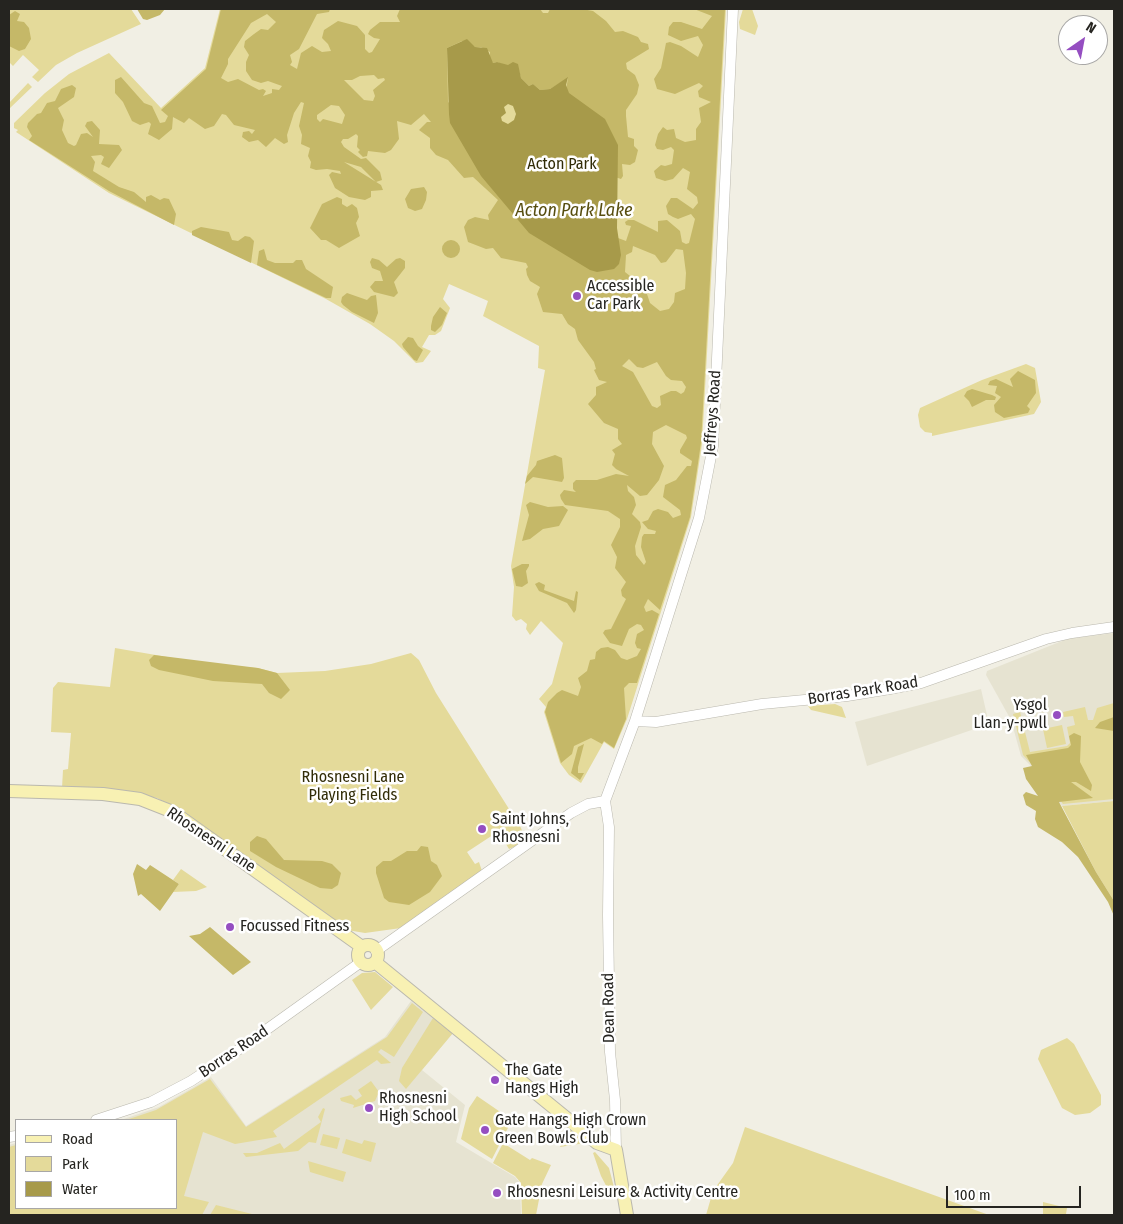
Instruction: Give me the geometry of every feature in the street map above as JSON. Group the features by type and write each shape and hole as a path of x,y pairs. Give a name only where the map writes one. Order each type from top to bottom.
{"main road":[{"name":"Rhosnesni Lane","path":"9,791 103,794 140,799 173,812 362,947"},
{"path":"376,956 369,964 360,962 358,956 362,947 371,946 376,956 597,1143 616,1150"},
{"name":"Dean Road","path":"616,1150 626,1215"}],"street":[{"name":"Jeffreys Road","path":"605,801 636,721 700,518 712,446 733,9"},
{"name":"Borras Park Road","path":"636,721 656,722 762,704 890,689 922,682 1046,639 1114,627"},
{"path":"376,956 571,813 588,804 605,801"},
{"name":"Dean Road","path":"605,801 609,827 610,1035 615,1100 616,1150"},
{"name":"Borras Road","path":"99,1119 151,1102 191,1081 238,1050 360,962"}],"shaded area":[{"path":"137,9 165,9 160,15 147,20 143,19"},
{"path":"221,9 330,9 329,12 317,14 299,49 290,55 292,62 290,65 297,69 301,53 312,46 322,52 331,51 328,44 322,38 324,30 338,21 357,26 365,35 365,49 369,53 372,52 380,39 368,34 370,30 380,22 400,22 397,16 400,9 540,9 543,13 548,13 550,9 593,11 606,21 615,32 623,31 638,37 641,42 648,44 649,49 626,63 627,69 635,75 639,85 637,94 626,110 628,137 634,139 634,146 638,150 635,162 630,165 622,164 623,176 621,179 615,177 577,105 566,90 568,78 550,89 540,90 533,84 529,86 521,78 519,71 497,62 493,63 490,60 490,52 462,41 447,48 448,102 618,238 626,241 631,226 626,225 625,222 628,220 634,220 658,232 658,221 667,220 680,231 682,242 686,244 689,243 695,219 691,214 678,219 673,217 668,214 666,206 671,198 677,198 693,209 698,203 697,197 687,189 690,172 683,168 673,179 665,181 656,178 654,171 661,165 672,164 674,150 671,147 663,150 657,149 655,145 658,134 663,127 667,130 674,129 676,138 685,142 696,140 696,129 701,122 699,108 711,102 699,97 698,91 703,86 699,83 675,94 657,89 654,79 661,68 666,43 670,42 681,46 698,57 703,45 698,36 681,41 668,35 669,27 673,22 681,22 702,29 712,16 694,9 725,9 701,443 690,517 660,610 648,599 644,607 646,612 652,610 659,614 637,683 629,683 624,688 626,719 614,748 604,741 602,744 591,738 574,746 572,754 561,763 545,712 548,702 562,690 578,696 581,687 578,678 587,671 590,660 595,659 596,652 601,648 608,647 615,650 621,658 627,660 637,656 641,649 637,648 635,643 637,634 644,630 641,625 637,624 629,629 622,646 610,643 603,633 605,630 611,629 626,599 622,596 621,590 626,582 615,568 617,557 611,545 620,527 620,519 608,511 565,505 560,495 564,490 576,492 573,489 573,483 576,480 597,480 616,474 629,476 612,465 615,454 612,450 622,444 618,439 618,429 604,423 588,404 596,395 596,387 607,382 599,380 594,370 596,369 594,362 578,340 575,329 568,324 562,314 543,312 537,294 540,287 530,281 527,275 526,269 528,267 526,263 501,258 493,248 486,249 468,242 464,227 468,220 475,217 489,220 488,215 498,200 473,177 464,178 448,160 436,155 430,148 430,138 419,130 427,122 431,122 424,114 411,125 397,121 399,139 391,150 385,153 368,151 367,156 363,157 358,152 360,150 357,147 358,136 356,134 348,139 343,139 341,142 344,147 361,159 366,158 380,172 382,180 376,182 381,185 383,190 371,191 371,197 365,200 349,197 335,188 329,175 332,172 341,174 340,171 310,168 311,162 308,156 310,148 301,144 302,135 299,126 304,103 301,102 294,113 287,135 288,142 284,144 275,138 266,147 258,140 249,142 242,137 243,132 249,131 252,134 255,130 234,125 226,115 222,114 214,126 205,129 189,118 184,123 173,117 172,129 159,140 148,134 151,124 149,122 140,125 132,121 123,102 115,93 115,80 121,77 144,103 152,106 160,123 165,122 168,116 161,110 206,69","holes":["267,14 276,22 268,30 261,29 245,41 244,47 249,55 246,62 246,71 252,80 261,83 268,81 282,86 279,90 272,89 272,93 263,96 266,91 263,89 259,90 238,79 228,82 221,78 228,64 228,59 251,23","374,75 378,79 384,78 385,80 373,90 375,96 373,101 364,100 344,80 352,80 360,76","331,105 339,106 345,115 342,124 323,119 320,122 317,119 317,115","344,162 361,167 376,182","633,246 655,255 661,263 666,262 676,249 683,250 686,273 685,289 675,293 674,302 669,309 660,311 650,303 645,288 625,272 626,255 632,252","629,359 637,367 643,368 657,362 666,376 671,380 682,381 686,387 681,394 671,391 660,396 661,405 657,408 652,406 633,372 622,366","666,425 686,435 687,438 680,453 692,461 691,466 687,466 676,480 665,485 663,497 680,510 681,515 673,518 668,512 658,509 653,511 648,520 642,522 648,529 656,531 655,534 644,534 642,537 641,547 646,562 644,565 636,555 635,546 641,527 640,522 632,514 636,505 634,497 628,491 627,485 640,496 647,495 659,480 664,466 652,444 653,432"]},
{"path":"15,11 20,14 17,21 24,22 29,28 31,39 25,49 19,51 9,46 9,15"},
{"path":"72,85 76,88 74,97 58,108 64,120 62,130 68,143 76,145 81,134 87,133 93,137 85,126 87,122 92,121 100,130 99,144 119,145 122,150 109,168 101,164 104,157 101,155 91,156 95,162 93,171 119,187 134,192 146,202 146,197 151,195 160,200 164,198 169,199 176,214 174,225 109,191 29,140 32,136 27,127 28,123 37,114 41,113 47,103 55,101 61,89"},
{"path":"424,187 427,192 422,209 415,211 408,208 405,199 411,189"},
{"path":"337,197 342,199 342,204 347,207 352,204 357,208 359,217 356,223 360,236 339,248 326,240 321,240 310,228 322,204"},
{"path":"201,227 229,232 232,240 238,241 245,236 250,237 254,241 251,263 192,235 192,231"},
{"path":"451,240 457,243 460,249 457,255 451,258 445,255 442,249 445,243"},
{"path":"264,249 267,260 275,263 293,263 296,260 302,260 306,269 333,287 331,298 326,298 257,265 259,251"},
{"path":"372,258 379,260 387,267 396,259 400,258 405,261 405,268 394,282 398,293 394,297 374,292 370,287 375,281 383,281 380,271 372,268 370,262"},
{"path":"347,293 367,300 371,296 376,295 378,313 374,323 352,312 343,305 341,302 342,297"},
{"path":"440,307 447,313 442,325 435,332 431,330 431,326 433,317"},
{"path":"408,337 413,338 423,350 417,361 403,347 402,344"},
{"path":"1018,371 1035,380 1036,393 1027,406 1030,409 1028,413 1004,418 995,412 994,405 1001,397 995,393 997,386 988,385 990,381 996,379 1013,387 1010,379"},
{"path":"972,389 992,395 996,397 995,400 986,400 972,407 964,396 967,391"},
{"path":"555,455 562,458 564,478 562,482 533,477 525,484 527,476 537,461"},
{"path":"530,502 548,507 563,506 568,510 559,526 543,529 530,539 522,541 529,515 526,505"},
{"path":"522,564 529,564 529,566 526,571 528,583 522,587 516,586 512,569"},
{"path":"539,582 545,585 544,590 574,601 576,591 578,592 574,613 567,603 539,591 535,584"},
{"name":"Ysgol Llan-y-pwll","path":"1114,633 1114,801 1062,806 1035,770 1021,756 1011,720 986,675 987,671 1067,639"},
{"path":"154,655 258,668 277,673 290,690 281,699 269,693 262,684 213,681 159,670 151,666 149,660"},
{"path":"981,689 989,724 867,766 855,722"},
{"path":"1114,717 1114,731 1095,728 1100,722"},
{"path":"1074,733 1081,736 1080,762 1092,785 1091,791 1076,782 1071,782 1093,798 1059,802 1096,872 1114,901 1114,916 1108,902 1078,857 1062,842 1038,827 1035,819 1036,811 1026,805 1023,795 1026,792 1038,796 1026,779 1023,768 1032,766 1026,755 1068,748 1071,745 1069,736"},
{"path":"584,744 578,767 578,773 584,773 580,780 571,773 578,747"},
{"path":"257,836 266,839 284,860 322,861 332,864 341,873 338,885 332,889 320,888 276,867 250,851 250,842"},
{"path":"421,846 428,847 431,861 437,865 442,876 430,892 409,905 389,902 384,898 376,867 383,861 391,861 407,851 417,851"},
{"path":"137,864 146,870 150,865 179,884 160,911 141,894 138,896 133,874"},
{"path":"210,927 251,962 233,975 189,936 200,934"},
{"name":"Rhosnesni High School","path":"411,1001 453,1033 422,1070 465,1105 456,1142 515,1177 520,1183 521,1215 9,1215 9,1145 15,1143 15,1209 178,1209 178,1119 124,1119 159,1107 211,1077 246,1126 385,1037"}],"green space":[{"path":"9,9 131,9 141,24 77,53 56,65 38,82 32,77 39,70 23,55 13,66 9,62"},
{"name":"Acton Park","path":"220,9 726,9 702,444 691,517 627,719 614,749 604,742 581,783 569,775 560,763 544,712 546,707 539,699 552,684 563,643 541,621 530,635 526,629 527,624 521,619 516,621 512,616 514,587 511,566 545,370 538,368 539,346 483,316 488,301 449,284 443,299 450,308 441,331 435,335 429,335 422,347 431,351 423,362 416,363 394,341 370,324 326,299 109,193 16,132 18,130 14,128 14,123 45,93 69,74 109,53 161,108 205,68"},
{"path":"743,9 752,9 758,26 755,35 740,29 739,22"},
{"path":"28,83 32,87 9,109 9,103"},
{"path":"1026,364 1035,368 1041,402 1034,414 932,436 932,433 925,432 920,427 918,415 920,408 982,380"},
{"name":"Rhosnesni Lane Playing Fields","path":"115,648 208,664 258,668 277,673 325,671 371,664 411,653 419,660 436,693 521,828 524,836 521,844 509,849 506,844 511,840 507,834 503,837 499,831 467,852 475,864 479,862 482,871 401,928 365,933 347,930 181,811 157,798 98,787 62,788 63,770 68,769 71,733 51,732 53,688 58,682 110,687"},
{"path":"1114,703 1114,799 1063,804 1023,755 1013,714 1020,712 1030,752 1067,746 1070,743 1067,727 1075,725 1073,716 1064,717 1063,712 1085,707 1088,720 1093,720 1097,708"},
{"path":"835,704 842,707 846,718 811,710 808,706"},
{"path":"1062,725 1066,744 1047,748 1043,729"},
{"path":"1114,801 1114,901 1096,872 1062,806"},
{"path":"181,869 207,887 196,891 173,892 179,884 173,880"},
{"path":"375,972 393,987 371,1010 352,980 362,973"},
{"path":"412,1003 423,1012 394,1057 381,1049 378,1052 391,1063 381,1064 377,1060 273,1131 277,1137 235,1144 203,1132 184,1196 209,1202 202,1215 9,1215 9,1147 15,1145 15,1209 178,1209 178,1119 129,1119 156,1110 210,1079 246,1127 387,1037"},
{"path":"433,1018 453,1033 406,1089 399,1081 402,1068"},
{"path":"1067,1038 1074,1044 1101,1095 1101,1105 1090,1113 1075,1115 1062,1108 1038,1059 1041,1050"},
{"path":"371,1081 379,1092 375,1101 353,1108 354,1105 341,1101 340,1098 351,1095 356,1100 362,1096 358,1090"},
{"name":"Gate Hangs High Crown Green Bowls Club","path":"477,1096 512,1120 492,1159 461,1139 469,1108"},
{"path":"323,1108 325,1109 316,1143 309,1142 298,1151 246,1157 243,1153 257,1153 280,1143 284,1149 321,1122 318,1117"},
{"path":"745,1127 989,1215 706,1215 713,1191 733,1163"},
{"path":"569,1128 585,1143 560,1147"},
{"path":"323,1134 340,1138 337,1149 320,1145"},
{"path":"346,1139 362,1144 364,1140 376,1143 371,1162 342,1153"},
{"path":"503,1143 530,1160 532,1158 551,1165 542,1184 536,1215 522,1215 521,1183 515,1176 493,1163"},
{"path":"595,1152 609,1168 616,1195 612,1197 601,1176 593,1153"},
{"path":"308,1161 346,1172 343,1182 310,1172"},
{"path":"1043,1202 1067,1208 1066,1214 1068,1215 1043,1215"},
{"path":"216,1205 256,1215 210,1215"}],"water":[{"name":"Acton Park Lake","path":"467,39 475,47 487,48 493,63 497,62 508,65 513,62 518,64 521,78 529,86 533,84 540,90 550,89 568,77 566,85 569,93 605,119 618,145 617,228 621,255 619,264 614,269 597,272 590,270 529,233 481,176 450,123 447,48","holes":["508,104 513,106 516,114 514,120 508,124 502,121 501,117 506,113 504,107"]}],"place":[{"name":"Accessible Car Park","path":"577,296"},
{"name":"Ysgol Llan-y-pwll","path":"1057,715"},
{"name":"Saint Johns, Rhosnesni","path":"482,829"},
{"name":"Focussed Fitness","path":"230,927"},
{"name":"The Gate Hangs High","path":"495,1080"},
{"name":"Rhosnesni High School","path":"369,1108"},
{"name":"Gate Hangs High Crown Green Bowls Club","path":"485,1130"},
{"name":"Rhosnesni Leisure & Activity Centre","path":"497,1193"}]}
